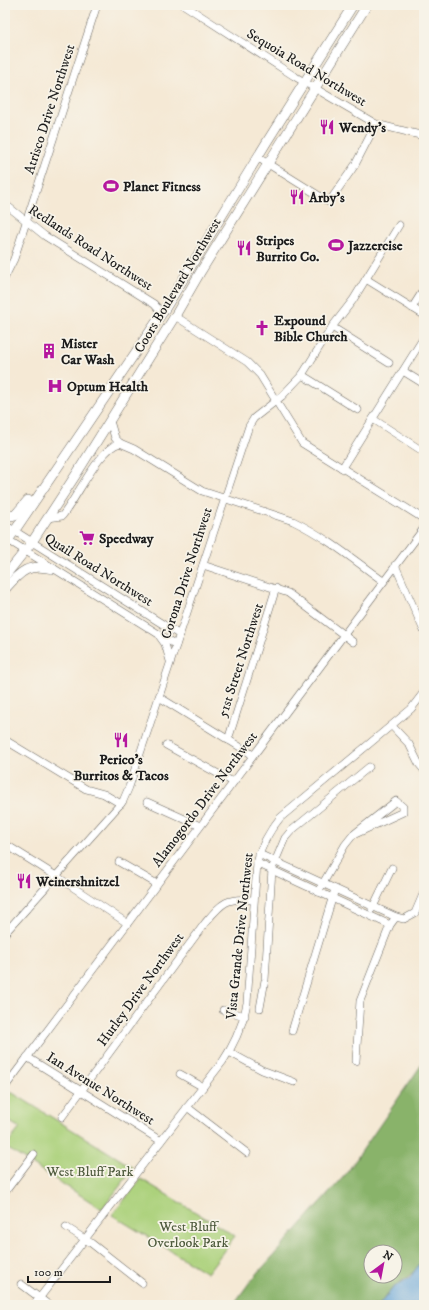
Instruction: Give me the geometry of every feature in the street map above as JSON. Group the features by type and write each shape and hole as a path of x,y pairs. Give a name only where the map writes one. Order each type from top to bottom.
{"main road":[{"name":"Coors Boulevard Northwest","path":"6,541 15,531 55,469 162,312 257,157 353,5"},
{"name":"Coors Boulevard Northwest","path":"5,576 32,542 110,421 201,271 367,5"},
{"path":"175,316 173,305 187,280 190,268"},
{"path":"146,362 148,351 163,317 162,312"},
{"path":"5,517 15,515 22,509 44,478 55,469"},
{"path":"5,588 22,571 38,566 53,569"}],"street":[{"name":"Atrisco Drive Northwest","path":"5,277 14,259 97,5"},
{"name":"Sequoia Road Northwest","path":"184,5 315,89 376,124 424,136"},
{"path":"257,157 329,202 355,165 376,124"},
{"name":"Redlands Road Northwest","path":"5,204 45,236 154,304 162,312"},
{"name":"Corona Drive Northwest","path":"5,933 121,804 129,787 249,426 254,418 302,375 332,326 353,300 399,225"},
{"path":"366,279 424,315"},
{"path":"412,308 424,289"},
{"path":"175,316 247,362 260,376 302,443 424,519"},
{"path":"332,326 390,363"},
{"path":"342,468 424,337"},
{"path":"403,371 424,384"},
{"path":"302,375 358,410"},
{"path":"373,419 424,452"},
{"path":"110,421 115,438 120,443 130,447 202,491 305,526 383,581"},
{"path":"48,518 62,516 71,505 103,453 114,444 120,443"},
{"name":"Quail Road Northwest","path":"5,525 180,635"},
{"name":"Alamogordo Drive Northwest","path":"5,1087 252,755 424,528"},
{"name":"Quail Road Northwest","path":"6,541 25,551 176,645"},
{"path":"203,564 288,593 353,642"},
{"path":"395,565 420,612 424,630"},
{"name":"51st Street Northwest","path":"228,740 276,588"},
{"path":"129,615 134,607"},
{"path":"158,634 165,644 171,662"},
{"name":"Vista Grande Drive Northwest","path":"34,1305 203,1087 236,1040 245,1016 248,996 253,900 257,863 266,837 280,818 411,710 424,692"},
{"path":"159,697 252,755"},
{"path":"392,726 409,744 419,764 424,770"},
{"path":"5,740 86,789 104,794 121,804"},
{"path":"166,745 233,782"},
{"path":"260,1008 265,980 272,869 274,861 285,838 291,831 369,767"},
{"path":"318,892 341,850 353,835 396,801 403,807 403,812 353,835"},
{"path":"147,802 200,826"},
{"path":"5,844 127,923"},
{"path":"259,854 396,917 404,919 414,913 424,892"},
{"path":"119,862 157,884"},
{"path":"257,863 390,925"},
{"path":"369,915 392,868"},
{"path":"292,1031 335,889"},
{"name":"Hurley Drive Northwest","path":"62,1117 205,923 221,904 234,899 253,900"},
{"path":"356,1060 360,1001 390,925 396,917"},
{"path":"224,1010 245,1016"},
{"path":"229,1052 262,1070 294,1082"},
{"name":"Ian Avenue Northwest","path":"27,1057 161,1141"},
{"path":"180,1074 203,1087"},
{"path":"187,1107 247,1153"},
{"path":"5,1192 34,1154"},
{"path":"66,1227 83,1240 91,1243 142,1284"},
{"path":"21,1284 49,1305"}],"green space":[{"path":"424,1061 424,1258 417,1268 403,1280 403,1244 363,1244 363,1284 398,1284 388,1293 379,1305 233,1305 249,1283 346,1174"},
{"name":"West Bluff Park","path":"11,1092 134,1168 102,1209 5,1147 20,1128 5,1119 5,1100"},
{"name":"West Bluff Overlook Park","path":"141,1179 235,1236 207,1273 112,1215"}],"water":[{"path":"424,1258 424,1305 379,1305 393,1288 399,1284 403,1284 403,1282 410,1277"}],"place":[{"name":"Wendy's","path":"327,127"},
{"name":"Planet Fitness","path":"111,186"},
{"name":"Arby's","path":"297,197"},
{"name":"Jazzercise","path":"336,245"},
{"name":"Stripes Burrito Co.","path":"244,248"},
{"name":"Expound Bible Church","path":"262,328"},
{"name":"Mister Car Wash","path":"49,351"},
{"name":"Optum Health","path":"55,386"},
{"name":"Speedway","path":"87,538"},
{"name":"Perico's Burritos & Tacos","path":"121,740"},
{"name":"Weinershnitzel","path":"24,881"}]}
